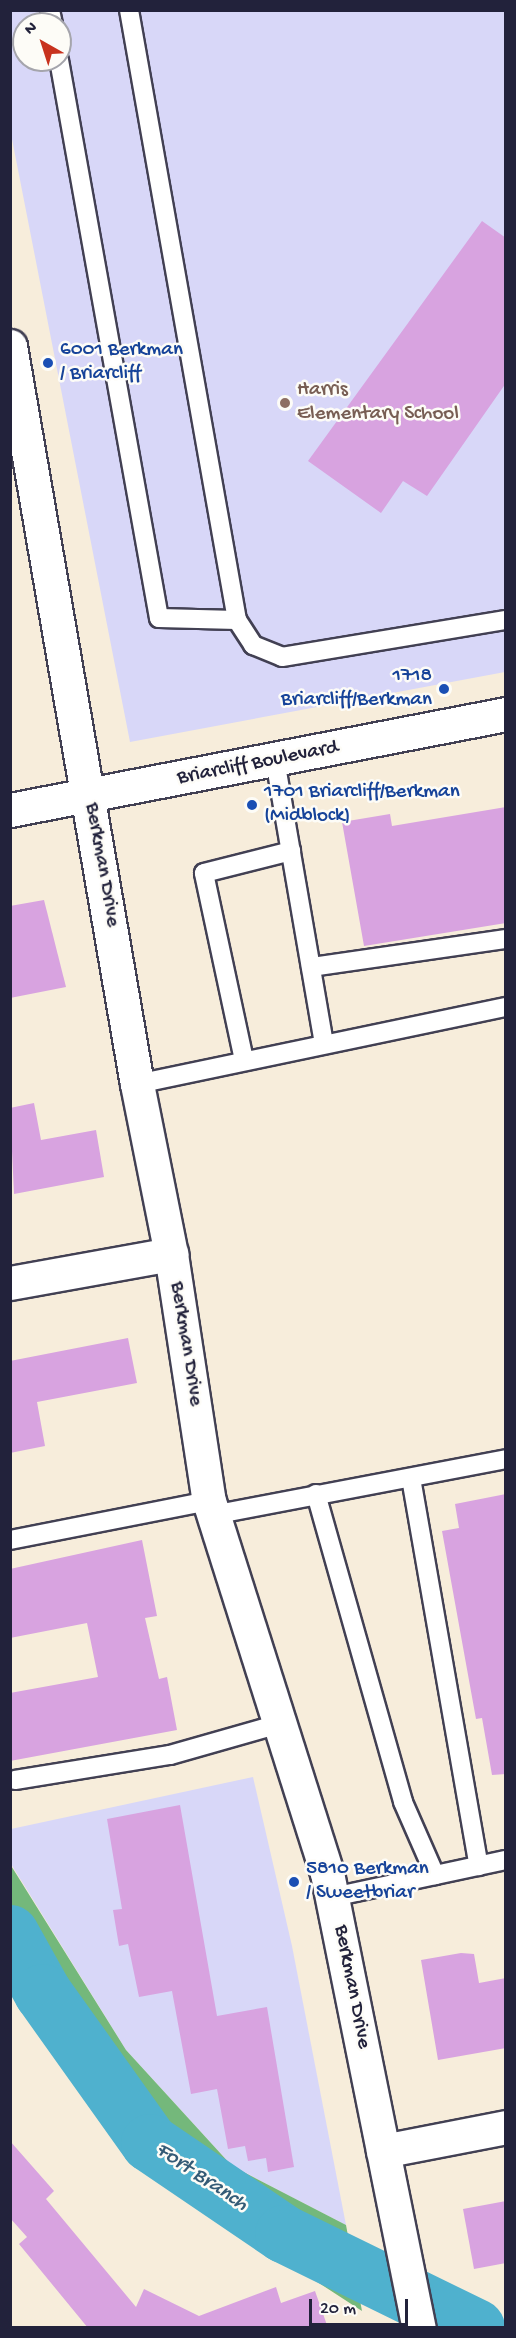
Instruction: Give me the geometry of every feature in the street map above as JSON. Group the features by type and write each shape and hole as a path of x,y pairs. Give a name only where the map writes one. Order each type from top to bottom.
{"street":[{"name":"Berkman Drive","path":"10,346 137,1084 171,1254 211,1508 282,1723 333,1897 401,2231 418,2328"},
{"name":"Briarcliff Boulevard","path":"10,810 506,714"},
{"path":"10,1283 171,1254"},
{"path":"383,2151 506,2127"}],"lane":[{"path":"129,10 237,620 253,645 282,657 506,620"},
{"path":"61,72 159,618 237,620"},
{"path":"275,760 324,1044"},
{"path":"244,1060 204,873 291,851"},
{"path":"311,967 506,939"},
{"path":"137,1084 506,1007"},
{"path":"10,1540 316,1494 506,1459"},
{"path":"411,1478 479,1866"},
{"path":"316,1494 403,1802 435,1875"},
{"path":"15,1780 170,1755 282,1723"},
{"path":"333,1897 506,1860"}],"shaded area":[{"name":"Harris Elementary School","path":"10,11 505,11 505,672 130,742 11,134"},
{"path":"253,1777 292,1946 346,2225 232,2166 126,2050 11,1864 11,1829"}],"green space":[{"path":"10,1864 126,2050 232,2166 346,2225 362,2311 131,2161 42,2026 11,1969"}],"building":[{"path":"482,221 506,238 506,383 427,496 403,481 381,513 308,461"},
{"path":"506,807 506,923 364,946 342,822 390,814 392,826"},
{"path":"44,900 66,987 10,998 10,906"},
{"path":"34,1103 41,1140 96,1130 104,1177 14,1194 10,1108"},
{"path":"128,1338 137,1383 37,1402 45,1446 10,1453 10,1361"},
{"path":"506,1494 506,1774 492,1775 482,1718 476,1719 442,1531 459,1528 455,1504"},
{"path":"142,1540 157,1616 145,1618 159,1679 167,1677 177,1730 10,1761 10,1693 98,1677 87,1623 10,1638 10,1569"},
{"path":"180,1805 217,2016 267,2007 294,2167 268,2172 266,2158 248,2161 245,2146 228,2149 217,2089 191,2094 172,1991 139,1997 128,1944 119,1946 113,1910 122,1909 107,1819"},
{"path":"461,1953 474,1954 479,1983 506,1978 506,2048 438,2060 421,1960"},
{"path":"10,2141 54,2191 46,2199 136,2307 144,2289 199,2316 276,2287 281,2303 315,2291 328,2328 88,2328 19,2244 27,2237 10,2218"},
{"path":"506,2201 506,2263 474,2269 463,2209"}],"waterway":[{"name":"Fort Branch","path":"10,1934 43,1993 150,2143 284,2234 476,2328"}],"place":[{"name":"6001 Berkman / Briarcliff","path":"48,363"},
{"name":"Harris Elementary School","path":"285,403"},
{"name":"1718 Briarcliff/Berkman","path":"444,689"},
{"name":"1701 Briarcliff/Berkman (Midblock)","path":"252,805"},
{"name":"5810 Berkman / Sweetbriar","path":"294,1882"}]}
